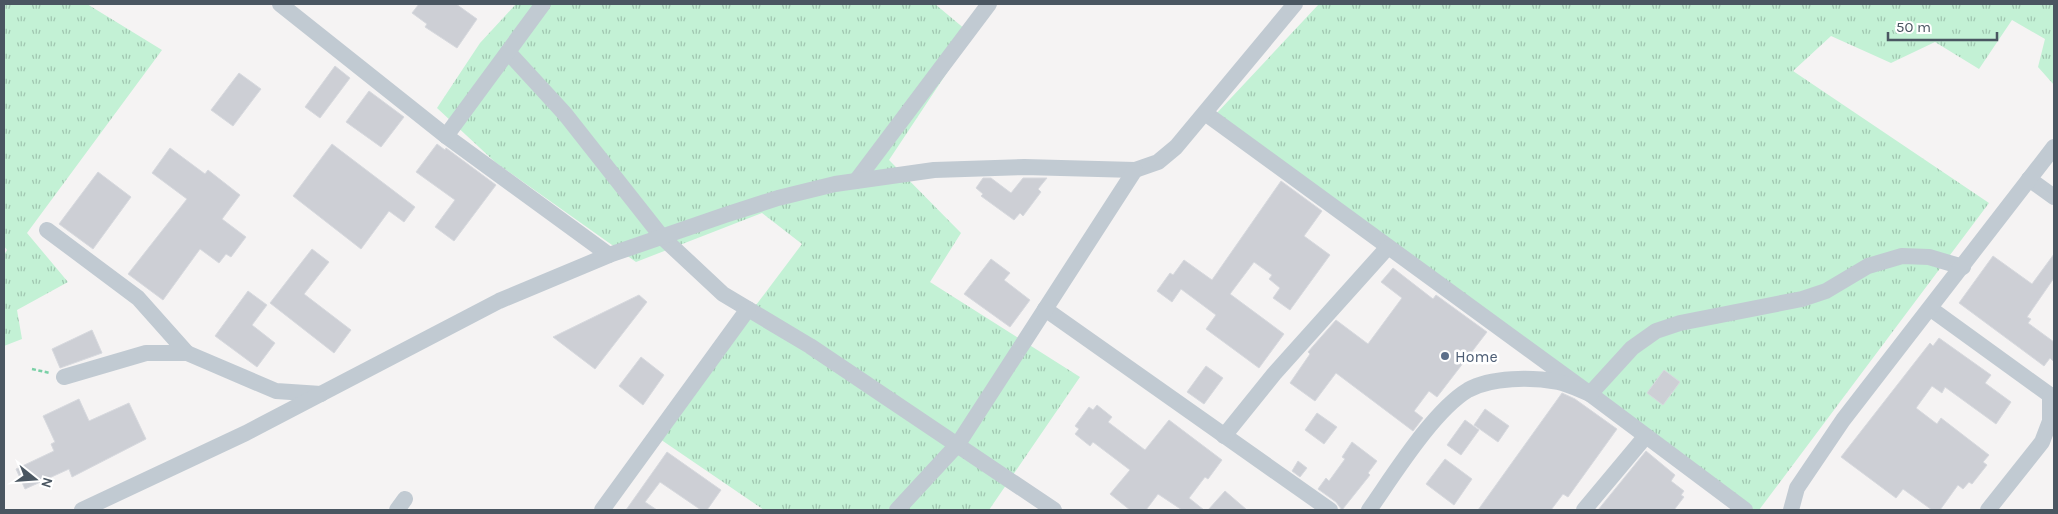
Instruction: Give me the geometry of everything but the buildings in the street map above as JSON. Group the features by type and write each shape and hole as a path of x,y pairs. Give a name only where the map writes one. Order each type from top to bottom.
{"street":[{"path":"280,4 446,136 609,255"},
{"path":"446,136 543,4"},
{"path":"82,510 323,394 499,301 609,255 778,198 856,181 934,170 1015,167 1135,170 1158,162 1176,148 1295,4"},
{"path":"856,181 984,5"},
{"path":"508,52 566,114 662,236 723,294 810,346 1054,510"},
{"path":"1205,113 1590,394 1745,510"},
{"path":"1790,510 1797,488 1843,420 1931,309 2054,146"},
{"path":"897,510 958,444 1135,170"},
{"path":"2029,179 2054,198"},
{"path":"47,230 138,298 187,353"},
{"path":"1224,436 1274,374 1388,247"},
{"path":"1590,394 1632,348 1656,331 1743,310 1776,306 1826,292 1868,266 1902,256 1928,257 1963,267"},
{"path":"602,510 748,309"},
{"path":"1045,309 1330,510"},
{"path":"1931,309 2052,397 2050,421 2042,442 1988,510"},
{"path":"64,377 146,353 187,353 276,391 323,394"},
{"path":"1369,510 1415,445 1451,402 1469,389 1520,378 1559,382 1590,394"},
{"path":"1584,510 1645,437"}],"path":[{"path":"32,369 64,377"}],"green space":[{"path":"4,4 87,4 162,50 27,233 68,282 17,310 22,339 4,346 4,255 7,250 4,246"},
{"path":"516,4 935,4 972,35 889,160 961,233 930,282 1080,377 989,510 764,510 657,437 802,244 762,213 636,262 495,162 437,108 480,43"},
{"path":"1319,4 2054,4 2054,85 2038,67 2045,39 2012,20 1979,69 1935,42 1891,63 1831,36 1793,71 1989,203 1759,510 1754,510 1215,115"}],"place":[{"name":"Home","path":"1445,356"}]}
